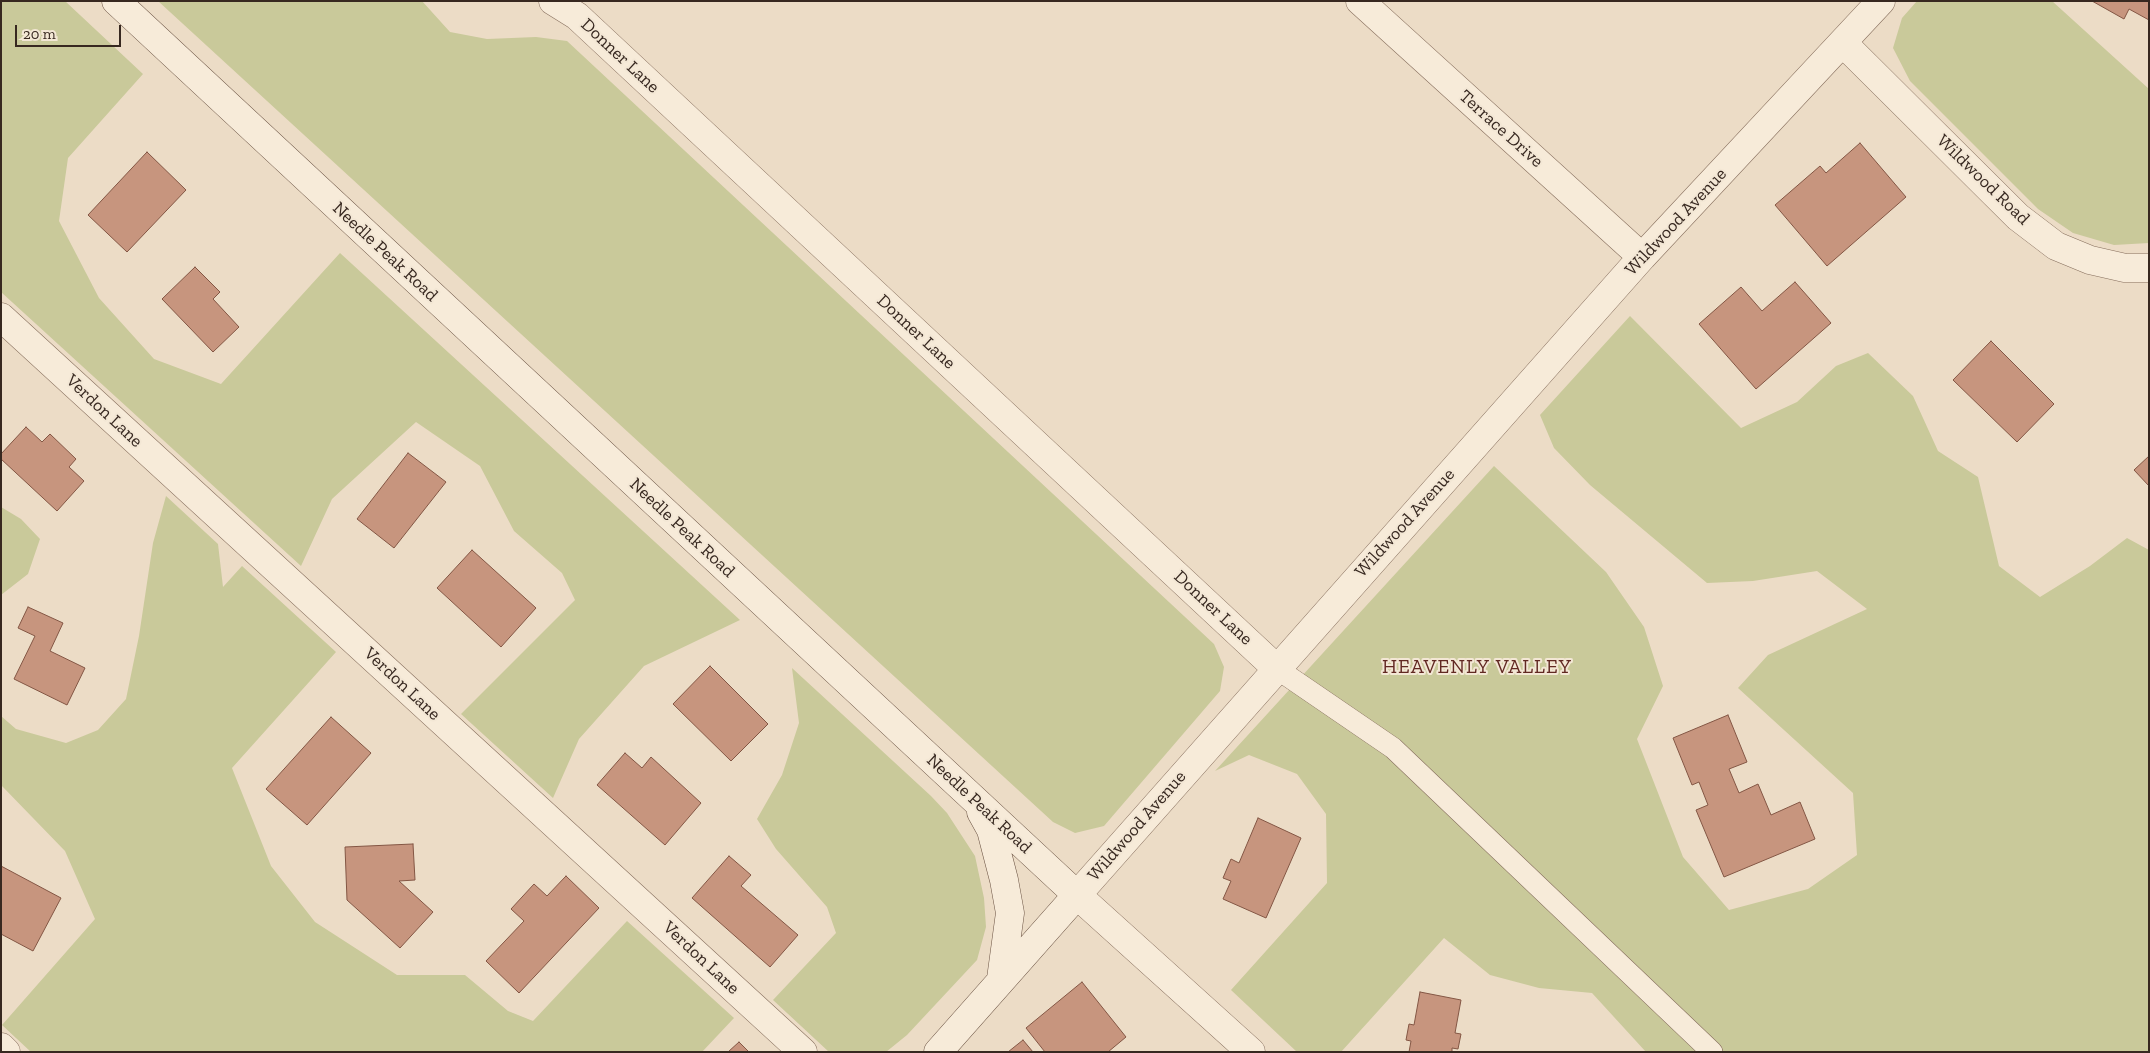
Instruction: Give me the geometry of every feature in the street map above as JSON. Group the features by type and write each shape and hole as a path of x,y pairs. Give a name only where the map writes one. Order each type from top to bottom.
{"street":[{"name":"Needle Peak Road","path":"116,1 1077,895 1251,1052"},
{"name":"Donner Lane","path":"553,1 577,16 1276,668"},
{"name":"Terrace Drive","path":"1360,1 1642,257"},
{"name":"Wildwood Avenue","path":"938,1052 1276,668 1642,257 1881,1"},
{"name":"Wildwood Road","path":"1843,43 2018,217 2056,246 2090,260 2124,268 2149,268"},
{"name":"Verdon Lane","path":"1,317 803,1052"},
{"path":"974,799 991,830 1004,880 1010,913 1001,979"},
{"path":"1,1048 6,1052"}],"lane":[{"path":"1276,668 1393,748 1712,1052"}],"green space":[{"path":"1,1 65,1 143,74 68,158 59,221 99,298 154,359 221,384 340,253 740,620 644,666 579,739 553,798 461,714 575,600 562,573 514,531 480,466 416,422 332,499 301,566 1,292"},
{"path":"158,1 422,1 450,32 487,39 536,37 567,41 1214,644 1224,667 1220,691 1104,826 1075,833 1053,822"},
{"path":"1917,1 2052,1 2149,89 2149,243 2114,245 2073,233 2038,209 1910,81 1893,48 1902,18"},
{"path":"1630,316 1741,428 1797,402 1836,366 1868,353 1913,396 1938,451 1978,477 1999,566 2040,597 2090,566 2127,538 2149,550 2149,1052 1646,1052 1592,993 1539,988 1490,975 1444,938 1341,1052 1297,1052 1231,990 1327,883 1326,814 1297,774 1249,755 1215,771 1494,466 1606,572 1644,627 1663,686 1637,739 1683,857 1729,910 1808,889 1857,855 1853,793 1738,688 1768,655 1867,609 1817,571 1753,581 1707,583 1590,485 1554,448 1540,415"},
{"path":"166,496 218,544 223,587 242,566 336,652 232,768 271,866 315,922 397,975 465,975 508,1011 533,1021 627,921 734,1018 702,1052 31,1052 2,1025 95,919 65,851 1,785 1,716 16,729 66,743 98,730 126,699 139,636 153,543"},
{"path":"1,507 21,519 40,539 28,574 1,595"},
{"path":"792,668 931,796 947,813 975,856 984,898 986,927 977,960 907,1035 886,1052 829,1052 773,1000 836,933 827,907 776,849 757,819 782,775 799,723"}],"building":[{"path":"2092,1 2149,1 2149,20 2129,9 2124,19"},
{"path":"1860,143 1906,197 1827,266 1775,205 1820,166 1826,173"},
{"path":"147,152 186,190 127,252 88,215"},
{"path":"195,267 220,292 213,299 239,327 213,352 162,299"},
{"path":"1795,282 1831,323 1756,389 1699,324 1741,287 1762,311"},
{"path":"1991,341 2054,404 2017,442 1953,380"},
{"path":"26,427 42,442 50,434 76,459 69,467 84,481 57,511 1,459 1,454"},
{"path":"408,453 446,482 394,548 357,519"},
{"path":"2149,456 2149,486 2134,470"},
{"path":"472,550 536,608 501,647 437,588"},
{"path":"28,607 63,623 50,651 85,668 67,705 14,679 35,636 18,628"},
{"path":"710,666 768,724 731,761 673,704"},
{"path":"1728,715 1747,762 1729,769 1739,793 1758,784 1771,815 1800,802 1815,839 1724,877 1696,810 1708,805 1699,782 1692,785 1673,738"},
{"path":"331,717 371,753 307,825 266,789"},
{"path":"625,753 642,768 651,757 701,803 665,845 597,785"},
{"path":"1258,818 1301,838 1266,918 1223,899 1231,881 1223,878 1231,859 1239,863"},
{"path":"413,844 415,880 399,881 433,912 400,948 347,900 345,847"},
{"path":"729,856 751,875 741,886 798,935 770,967 692,898"},
{"path":"1,866 61,898 33,951 1,934"},
{"path":"566,876 599,908 519,993 486,961 524,921 511,909 534,884 547,896"},
{"path":"1082,982 1126,1037 1108,1052 1045,1052 1026,1028"},
{"path":"1420,992 1461,1000 1455,1033 1461,1034 1458,1049 1452,1048 1452,1052 1409,1052 1411,1041 1406,1040 1409,1024 1414,1025"},
{"path":"1023,1040 1033,1052 1008,1052"},
{"path":"739,1042 749,1052 728,1052"}],"district":[{"name":"HEAVENLY VALLEY","path":"1477,667"}]}
